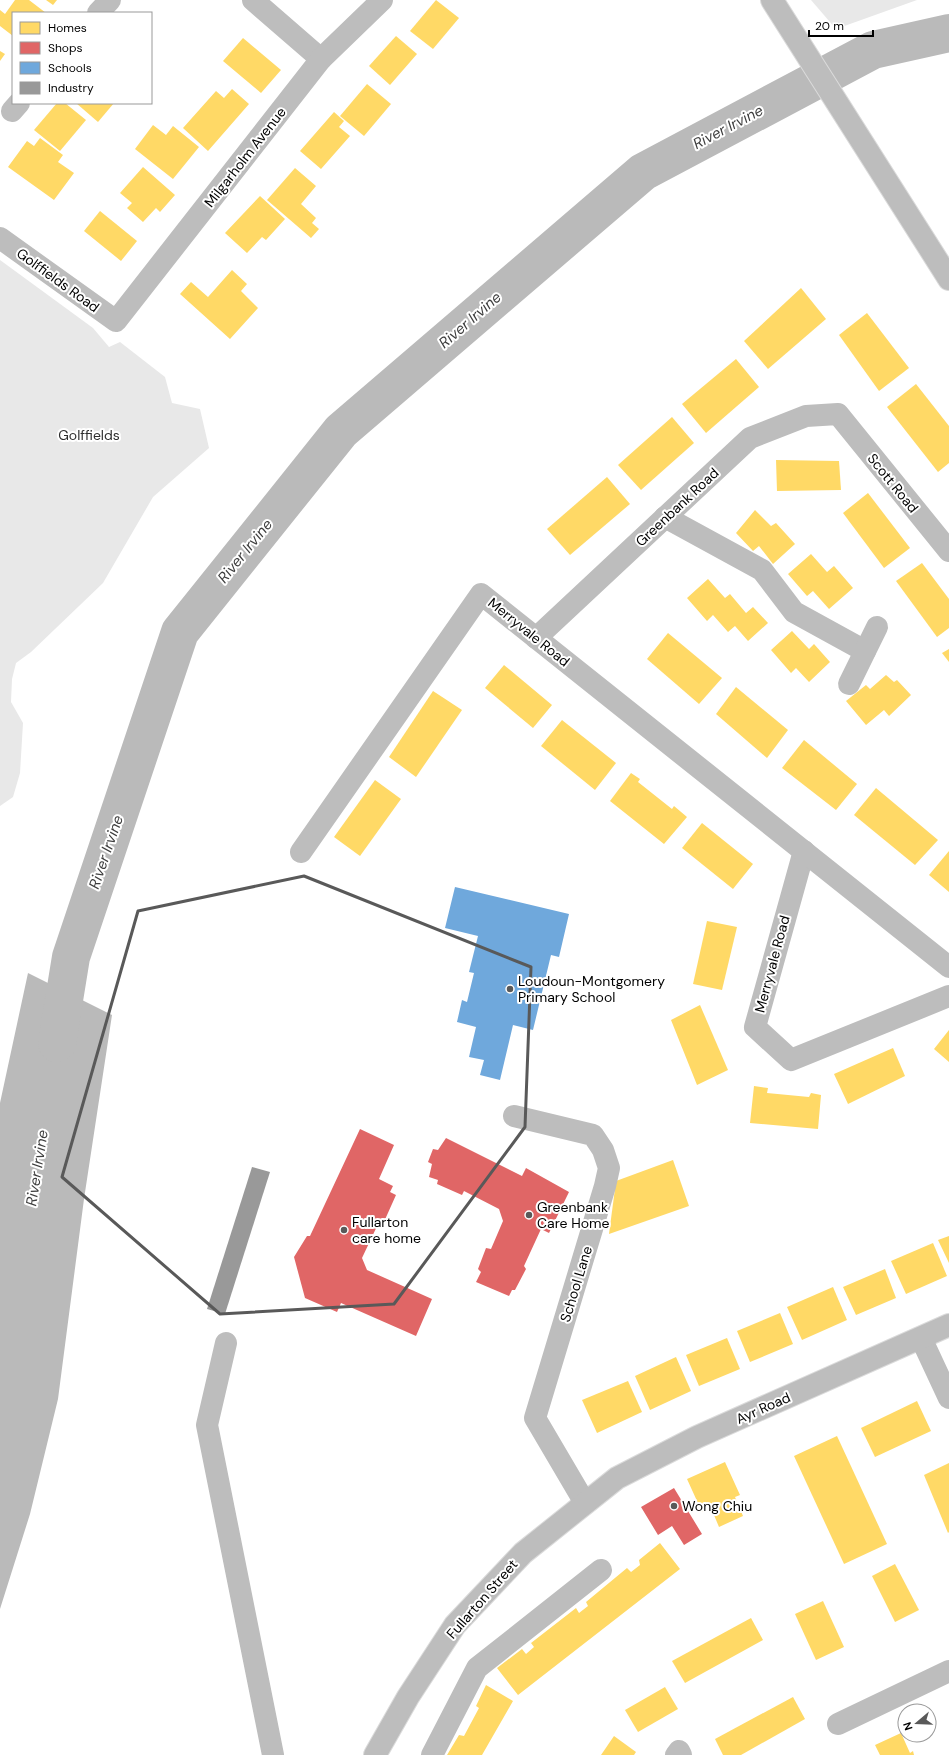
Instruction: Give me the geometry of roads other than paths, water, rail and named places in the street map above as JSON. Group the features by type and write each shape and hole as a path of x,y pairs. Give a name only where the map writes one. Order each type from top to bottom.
{"street":[{"path":"99,12 110,0"},
{"path":"254,0 321,59"},
{"name":"Milgarholm Avenue","path":"116,321 321,59 382,0"},
{"path":"774,4 949,279"},
{"name":"Golffields Road","path":"0,238 116,321"},
{"name":"Greenbank Road","path":"536,638 750,438 806,416 838,414"},
{"name":"Scott Road","path":"838,414 949,551"},
{"path":"665,517 762,570 794,612 865,651"},
{"name":"Merryvale Road","path":"301,852 481,594 949,967"},
{"path":"849,684 877,627"},
{"name":"Merryvale Road","path":"804,852 755,1027 792,1060 949,996"},
{"name":"School Lane","path":"514,1116 593,1135 603,1150 609,1168 605,1186 535,1418 585,1503"},
{"name":"Ayr Road","path":"585,1503 616,1478 697,1437 949,1325"},
{"path":"921,1338 944,1372 949,1398"},
{"path":"226,1343 207,1425 273,1755"},
{"name":"Fullarton Street","path":"375,1755 408,1697 455,1625 523,1553 585,1503"},
{"path":"432,1755 477,1668 601,1570"},
{"path":"838,1724 948,1675"},
{"path":"676,1755 679,1751 681,1755"}],"water":[{"path":"28,973 112,1015 84,1199 58,1399 30,1514 0,1609 0,1103"}],"waterway":[{"name":"River Irvine","path":"57,1043 71,957 180,632 341,431 643,172 873,50 949,33"}],"place":[{"name":"Loudoun-Montgomery Primary School","path":"510,989"},
{"name":"Greenbank Care Home","path":"529,1215"},
{"name":"Fullarton care home","path":"344,1230"},
{"name":"Wong Chiu","path":"674,1506"}],"park label":[{"name":"Golffields","path":"89,435"}]}
